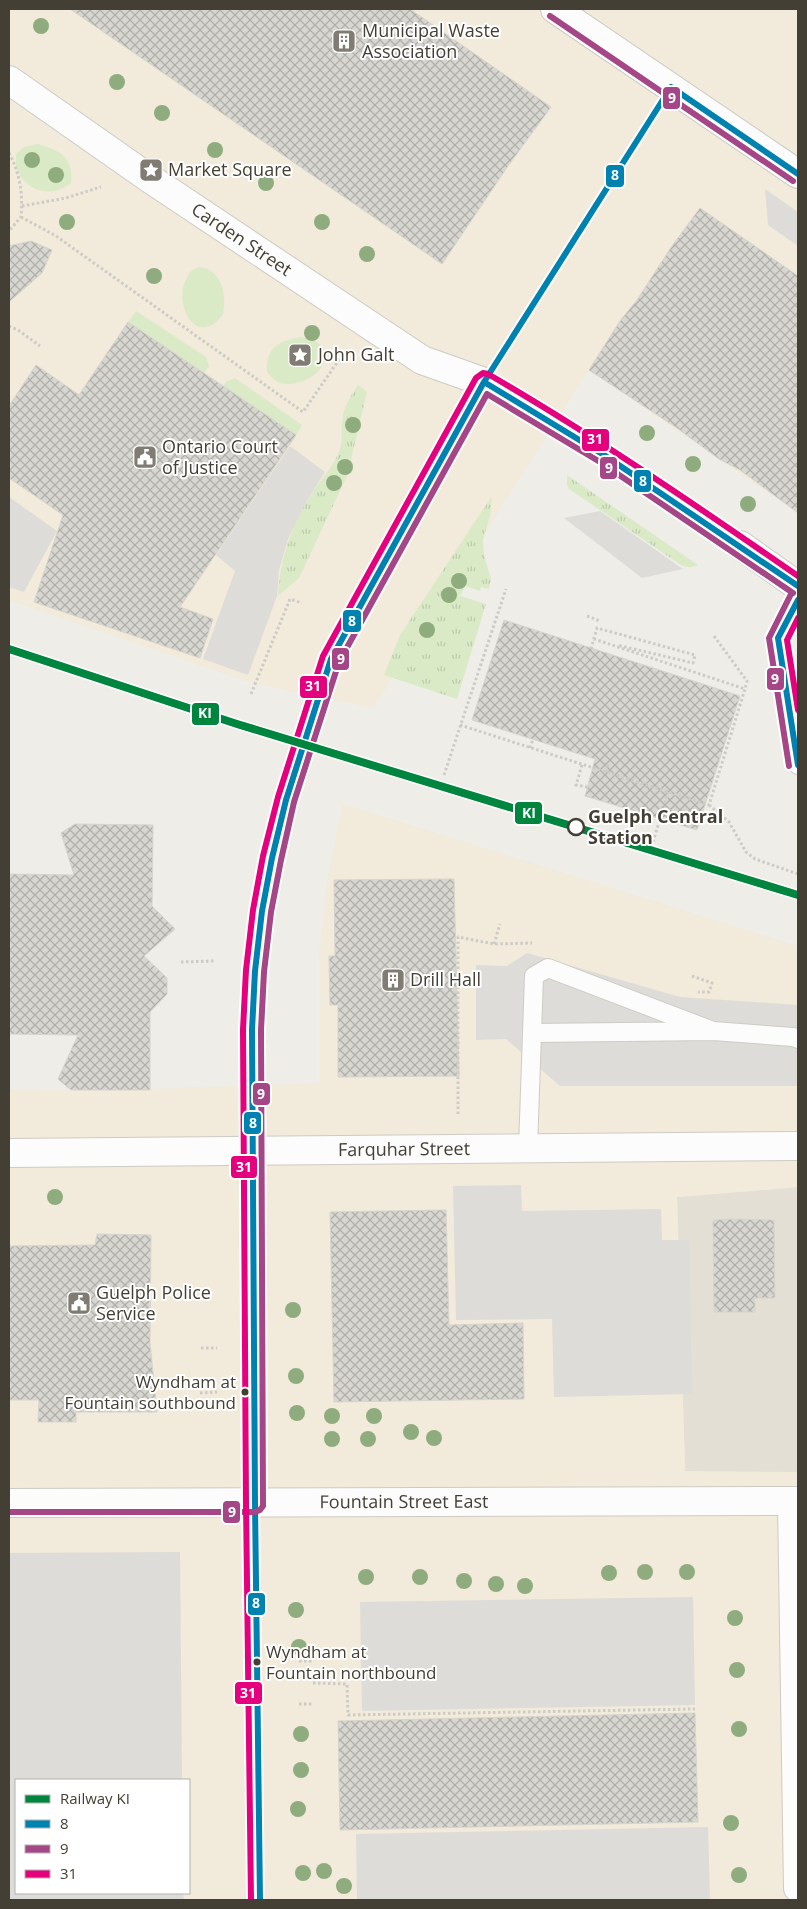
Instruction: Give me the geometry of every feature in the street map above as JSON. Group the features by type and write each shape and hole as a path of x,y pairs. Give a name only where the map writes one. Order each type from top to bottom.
{"street":[{"path":"555,9 798,174"},
{"name":"Carden Street","path":"9,80 146,176 422,360 484,382"},
{"path":"740,546 798,586"},
{"name":"Farquhar Street","path":"9,1153 798,1146"},
{"path":"795,1501 798,1888"},
{"name":"Fountain Street East","path":"9,1503 795,1501"}],"lane":[{"path":"798,600 778,638 798,765"},
{"path":"528,1148 534,976 548,968 713,1031"},
{"path":"532,1033 713,1031 793,1037 798,1039"}],"path":[{"path":"9,153 13,160 22,192 21,217 9,231"},
{"path":"22,206 66,198 102,187"},
{"path":"21,217 56,236 303,412 346,350 351,353"},
{"path":"9,326 18,330 40,346"},
{"path":"444,775 506,589"},
{"path":"251,694 290,599 302,603"},
{"path":"587,616 600,621"},
{"path":"592,649 594,640 597,628 695,655 693,663 594,640"},
{"path":"709,805 747,681 714,636"},
{"path":"594,640 745,689"},
{"path":"460,726 709,805 729,822 746,852 755,859 798,874"},
{"path":"530,748 532,739"},
{"path":"606,772 608,763"},
{"path":"582,765 576,785 588,787"},
{"path":"665,803 668,792"},
{"path":"653,842 660,819"},
{"path":"494,944 500,924"},
{"path":"181,962 215,962"},
{"path":"201,1348 217,1348"},
{"path":"200,1393 216,1392"},
{"path":"299,1661 313,1661"},
{"path":"313,1683 347,1684 348,1715 695,1709"},
{"path":"299,1704 313,1704"}],"shaded area":[{"path":"9,9 798,9 798,513 589,370 373,708 248,682 9,600"},
{"path":"765,189 798,212 798,246 768,225"},
{"path":"290,446 325,472 305,504 288,539 279,570 277,596 248,675 203,659 235,571 216,555"},
{"path":"9,497 57,531 24,592 9,587"},
{"path":"600,511 683,569 642,578 564,518"},
{"path":"343,804 798,946 798,1187 677,1197 685,1471 798,1472 798,1900 9,1900 9,1090 82,1091 88,1082 93,1091 319,1083 319,954 328,875"},
{"path":"527,953 680,997 798,1005 798,1086 560,1086 506,1039 476,1040 476,965 507,966"},
{"path":"521,1185 522,1211 661,1209 662,1240 689,1240 692,1394 554,1397 552,1319 456,1320 453,1186"},
{"path":"798,1187 798,1472 685,1472 677,1197"},
{"path":"180,1552 182,1779 15,1779 15,1894 183,1894 184,1900 9,1900 9,1553"},
{"path":"693,1597 695,1705 362,1711 360,1602"},
{"path":"708,1827 710,1900 357,1900 356,1834"}],"green space":[{"path":"37,144 59,152 64,156 70,167 71,183 55,191 47,191 31,187 25,181 16,166 16,154 24,147"},
{"path":"198,267 205,268 216,275 224,292 223,314 221,318 214,324 206,327 198,326 189,319 182,300 186,280 190,272"},
{"path":"136,311 206,357 209,366 204,373 128,322"},
{"path":"301,337 314,340 323,347 325,357 323,365 313,376 298,383 290,384 276,381 267,372 267,363 271,351 280,343"},
{"path":"235,378 302,425 296,435 223,386 227,381"},
{"path":"358,385 367,392 347,476 299,578 278,596 281,569 292,530 304,506 331,467 340,449 345,407"},
{"path":"567,475 698,565 686,567 681,565 569,489"},
{"path":"492,496 490,516 483,540 484,555 491,579 489,589 481,587 480,591 465,586 460,596 486,604 457,699 384,675 400,635"}],"building":[{"path":"70,9 410,9 551,107 508,166 442,264"},
{"path":"700,208 798,276 798,513 740,470 719,459 677,428 589,370 620,321 637,300 672,246"},
{"path":"31,241 52,250 42,273 9,302 9,246"},
{"name":"Ontario Court of Justice","path":"128,322 296,435 180,607 213,619 200,658 34,602 63,515 9,478 9,406 36,365 79,395"},
{"path":"504,620 740,696 697,830 585,796 595,759 472,720"},
{"path":"75,824 153,825 152,906 175,929 144,956 167,978 167,994 150,1012 150,1090 71,1090 58,1079 78,1035 9,1034 9,874 74,875 61,833"},
{"name":"Drill Hall","path":"454,879 459,1076 338,1077 338,1005 330,1005 329,956 335,956 334,880"},
{"path":"446,1210 449,1325 523,1323 524,1399 334,1402 330,1212"},
{"path":"713,1220 774,1220 775,1298 755,1298 755,1312 714,1312"},
{"name":"Guelph Police Service","path":"97,1234 151,1235 150,1343 157,1412 76,1412 76,1422 38,1422 39,1400 9,1400 9,1246 95,1245"},
{"path":"695,1713 698,1822 340,1830 338,1721"}],"rail line":[{"name":"KI","path":"9,649 237,724 798,895"}],"transit line":[{"name":"9","path":"550,16 793,181"},
{"name":"8","path":"260,1900 252,1030 255,971 262,911 286,800 331,659 484,382 671,87 798,174"},
{"name":"31","path":"251,1900 243,1030 246,970 253,910 263,856 278,797 323,656 476,378 483,373 488,374 528,398 606,447 798,576"},
{"name":"8","path":"484,382 604,455 798,586"},
{"name":"9","path":"9,1512 255,1512 263,1506 261,1030 264,972 271,912 281,860 294,802 339,662 487,394 600,462 793,593"},
{"name":"9","path":"789,766 769,638 790,596"},
{"name":"8","path":"798,600 778,638 798,765"},
{"name":"31","path":"798,618 787,640 798,710"}],"place":[{"name":"Municipal Waste Association","path":"344,41"},
{"name":"Market Square","path":"151,170"},
{"name":"John Galt","path":"300,355"},
{"name":"Ontario Court of Justice","path":"145,457"},
{"name":"Guelph Central Station","path":"576,827"},
{"name":"Drill Hall","path":"393,980"},
{"name":"Guelph Police Service","path":"79,1303"},
{"name":"Wyndham at Fountain southbound","path":"245,1392"},
{"name":"Wyndham at Fountain northbound","path":"257,1662"}]}
